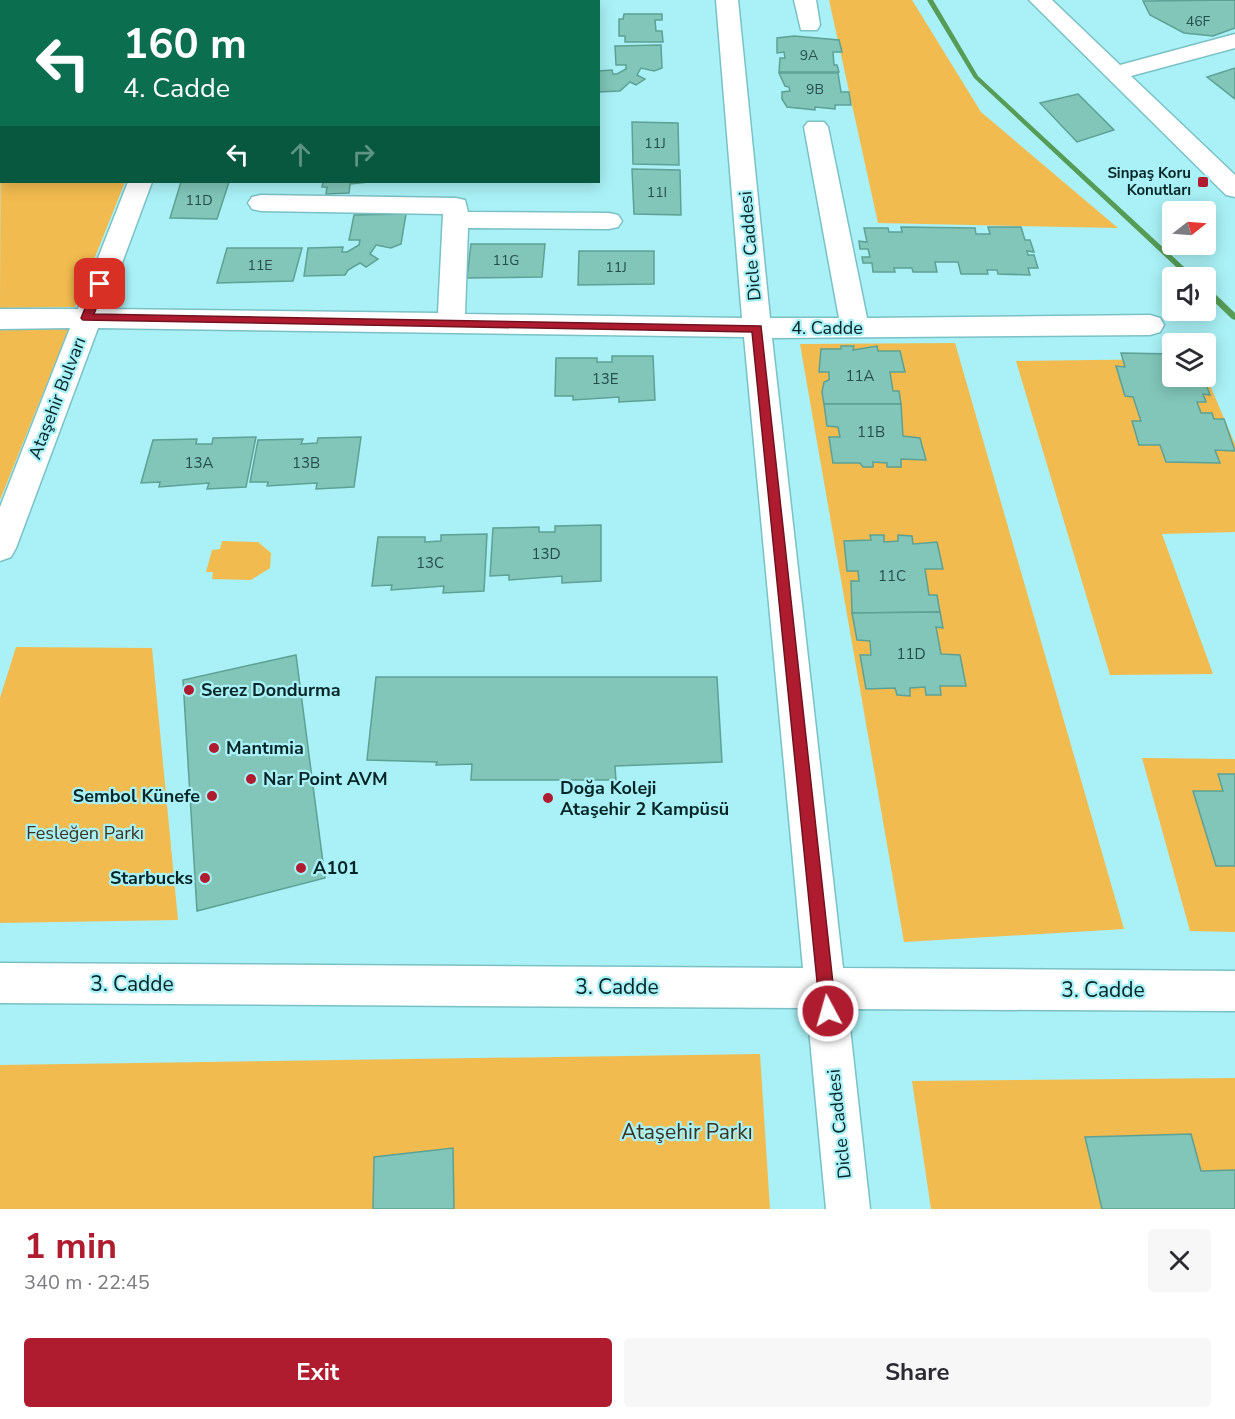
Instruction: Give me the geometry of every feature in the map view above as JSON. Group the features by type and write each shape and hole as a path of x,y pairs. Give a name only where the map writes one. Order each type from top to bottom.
{"street":[{"name":"Dicle Caddesi","path":"728,0 757,328 848,1209"},
{"path":"805,0 809,25"},
{"path":"1040,0 1235,161"},
{"path":"1065,0 1235,189"},
{"path":"1126,70 1235,41"},
{"path":"816,127 855,328"},
{"name":"Ataşehir Bulvarı","path":"0,548 140,183"},
{"path":"261,203 456,206 451,324"},
{"path":"455,220 609,221"},
{"name":"4. Cadde","path":"0,319 87,318 757,328 1150,325"},
{"name":"3. Cadde","path":"0,983 1235,991"}],"green space":[{"path":"829,0 912,0 981,112 1118,228 878,223"},
{"path":"0,183 125,183 75,307 0,308"},
{"path":"69,328 0,500 0,330"},
{"path":"955,343 1124,929 904,942 800,344"},
{"path":"1162,359 1162,387 1211,387 1235,444 1235,532 1162,534 1213,674 1110,675 1016,361"},
{"path":"222,541 258,542 271,553 270,568 251,580 212,579 213,572 206,572 212,550 220,549"},
{"name":"Fesleğen Parkı","path":"16,647 152,648 178,920 0,923 0,698"},
{"path":"1142,758 1235,759 1235,932 1190,931"},
{"name":"Ataşehir Parkı","path":"760,1054 770,1209 0,1209 0,1065"},
{"path":"1235,1078 1235,1209 931,1209 912,1081"}],"building":[{"path":"1235,0 1235,28 1213,36 1184,33 1150,15 1143,1"},
{"path":"624,14 662,14 662,20 655,20 656,31 662,31 663,42 625,42 625,36 619,36 619,19 623,19"},
{"path":"794,36 839,40 842,52 833,52 834,65 837,65 839,72 779,72 780,58 785,58 784,52 777,53 777,38"},
{"path":"661,45 662,68 654,71 641,68 637,75 645,79 636,85 630,82 620,91 600,92 600,71 612,70 613,74 617,74 626,69 626,65 616,65 615,46"},
{"path":"1235,68 1235,99 1207,77"},
{"path":"779,73 838,73 841,92 849,92 851,105 835,105 835,109 815,107 815,110 787,107 782,99 782,92 790,91"},
{"path":"1078,94 1114,130 1077,142 1040,103"},
{"path":"632,122 678,123 679,165 633,164"},
{"path":"632,169 680,170 681,215 634,214"},
{"path":"181,183 229,183 217,219 170,218"},
{"path":"323,183 360,183 350,184 349,193 326,194 327,187 322,187"},
{"path":"406,214 401,244 391,248 376,245 370,254 378,259 366,267 360,263 348,270 345,275 304,276 308,248 343,247 342,252 347,252 359,245 360,240 349,240 354,215"},
{"path":"901,227 975,228 976,234 990,234 988,227 1021,227 1025,240 1030,240 1034,252 1027,251 1028,255 1034,255 1038,268 1028,268 1030,275 998,274 997,270 987,270 988,274 961,274 958,262 935,262 937,272 913,272 912,268 894,268 895,272 873,272 872,263 863,263 862,257 870,257 868,249 860,249 859,241 867,242 864,228 888,228 889,232 902,232"},
{"path":"471,244 545,244 542,277 467,278"},
{"path":"227,248 302,248 293,281 217,283"},
{"path":"579,251 654,251 654,284 578,285"},
{"path":"841,346 854,346 853,350 877,346 878,351 900,351 905,372 890,372 893,391 899,391 901,404 824,404 822,392 824,382 829,380 829,372 819,372 821,349 841,349"},
{"path":"1121,353 1162,354 1162,387 1207,387 1210,395 1203,394 1206,402 1197,402 1201,413 1212,413 1214,419 1224,419 1235,451 1215,450 1220,463 1166,462 1160,445 1139,445 1132,421 1141,421 1133,397 1125,396 1116,366 1125,367"},
{"path":"612,356 653,356 655,400 619,402 619,397 573,400 573,396 555,396 556,358 597,358 597,362 612,362"},
{"path":"824,404 901,404 903,436 920,438 926,460 901,459 901,467 887,467 887,463 873,462 873,467 863,467 860,463 833,463 829,437 840,437 838,427 827,426"},
{"path":"256,437 246,487 207,489 209,483 159,487 160,482 141,483 153,440 197,439 196,444 212,444 213,438"},
{"path":"361,437 354,487 316,489 317,483 267,486 268,482 250,482 258,440 303,439 301,444 317,443 318,438"},
{"path":"601,525 601,581 562,583 562,576 509,580 509,575 490,576 493,528 539,527 539,532 555,532 555,526"},
{"path":"487,534 484,591 443,593 444,586 391,590 392,585 372,586 378,537 425,537 425,542 441,541 441,535"},
{"path":"870,535 884,535 884,542 898,541 898,535 912,536 913,544 937,542 943,569 925,569 929,595 937,595 940,612 852,613 851,581 859,581 858,571 847,571 844,541 871,540"},
{"path":"940,612 943,628 936,627 941,654 960,655 966,686 940,686 941,695 926,695 925,687 910,688 910,696 897,695 895,688 866,689 860,655 871,655 870,641 857,640 852,613"},
{"name":"Nar Point AVM","path":"296,655 325,878 197,911 183,680"},
{"path":"376,677 717,677 722,762 615,766 616,780 471,780 472,764 436,765 437,762 367,760"},
{"path":"1218,774 1235,774 1235,866 1216,866 1193,791 1223,791"},
{"path":"1191,1134 1201,1171 1235,1170 1235,1209 1102,1209 1085,1137"},
{"path":"453,1148 454,1209 373,1209 374,1157"}],"waterway":[{"path":"930,0 976,77 1181,267"},
{"path":"1216,299 1235,317"}],"place":[{"name":"Sinpaş Koru Konutları","path":"1203,182"},
{"name":"Serez Dondurma","path":"189,690"},
{"name":"Mantımia","path":"214,748"},
{"name":"Nar Point AVM","path":"251,779"},
{"name":"Sembol Künefe","path":"212,796"},
{"name":"Doğa Koleji Ataşehir 2 Kampüsü","path":"548,798"},
{"name":"A101","path":"301,868"},
{"name":"Starbucks","path":"205,878"}],"route":[{"path":"100,284 87,318 757,328 828,1011"}]}
